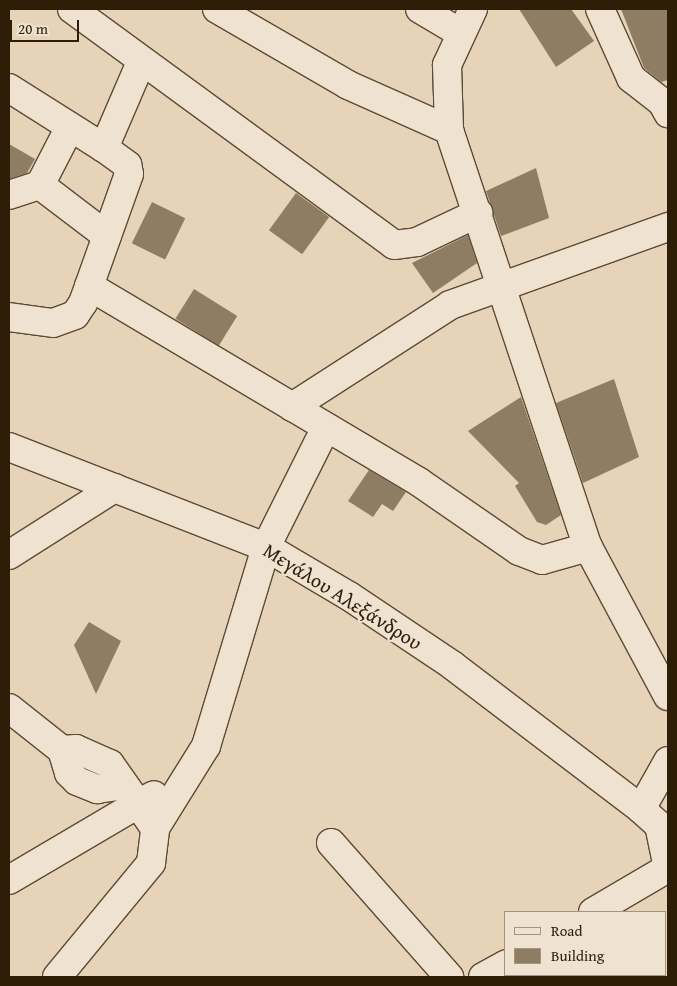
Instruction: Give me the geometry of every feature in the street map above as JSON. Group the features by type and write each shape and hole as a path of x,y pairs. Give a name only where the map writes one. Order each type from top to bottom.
{"street":[{"path":"72,9 141,62 394,246 417,242 478,213"},
{"path":"217,9 348,85 448,130"},
{"path":"420,9 459,32"},
{"path":"472,9 459,32 447,65 448,130 478,213 588,547 668,696"},
{"path":"600,9 631,78 662,102 668,113"},
{"path":"104,148 141,62"},
{"path":"9,88 104,148 127,165 129,174 89,286 75,315 63,322 9,316"},
{"path":"9,195 40,185 70,127"},
{"path":"40,185 107,236"},
{"path":"292,407 450,305 668,227"},
{"path":"89,286 419,482 519,551 542,560 588,547"},
{"path":"57,977 151,863 155,828 191,773 206,746 266,547 326,426"},
{"name":"Μεγάλου Αλεξάνδρου","path":"9,447 266,547 452,665 656,818"},
{"path":"9,555 114,488"},
{"path":"9,708 62,750 94,755 110,764 155,828"},
{"path":"595,911 668,868 656,818 668,761"},
{"path":"9,880 131,795 191,773"},
{"path":"331,843 448,977"},
{"path":"483,977 504,965"}],"building":[{"path":"519,9 571,9 594,41 556,67"},
{"path":"621,9 668,9 668,80 661,82 644,68"},
{"path":"9,144 35,159 27,173 9,179"},
{"path":"536,168 549,218 501,236 486,191"},
{"path":"296,193 329,217 302,254 269,230"},
{"path":"152,202 185,218 165,260 132,243"},
{"path":"468,235 477,263 433,293 412,263"},
{"path":"194,289 237,316 219,346 175,319"},
{"path":"614,379 639,457 583,483 556,403"},
{"path":"521,397 561,515 546,525 537,522 515,486 519,483 468,431"},
{"path":"369,470 406,492 393,511 382,504 373,517 348,501"},
{"path":"89,622 121,641 96,694 74,645"}]}
